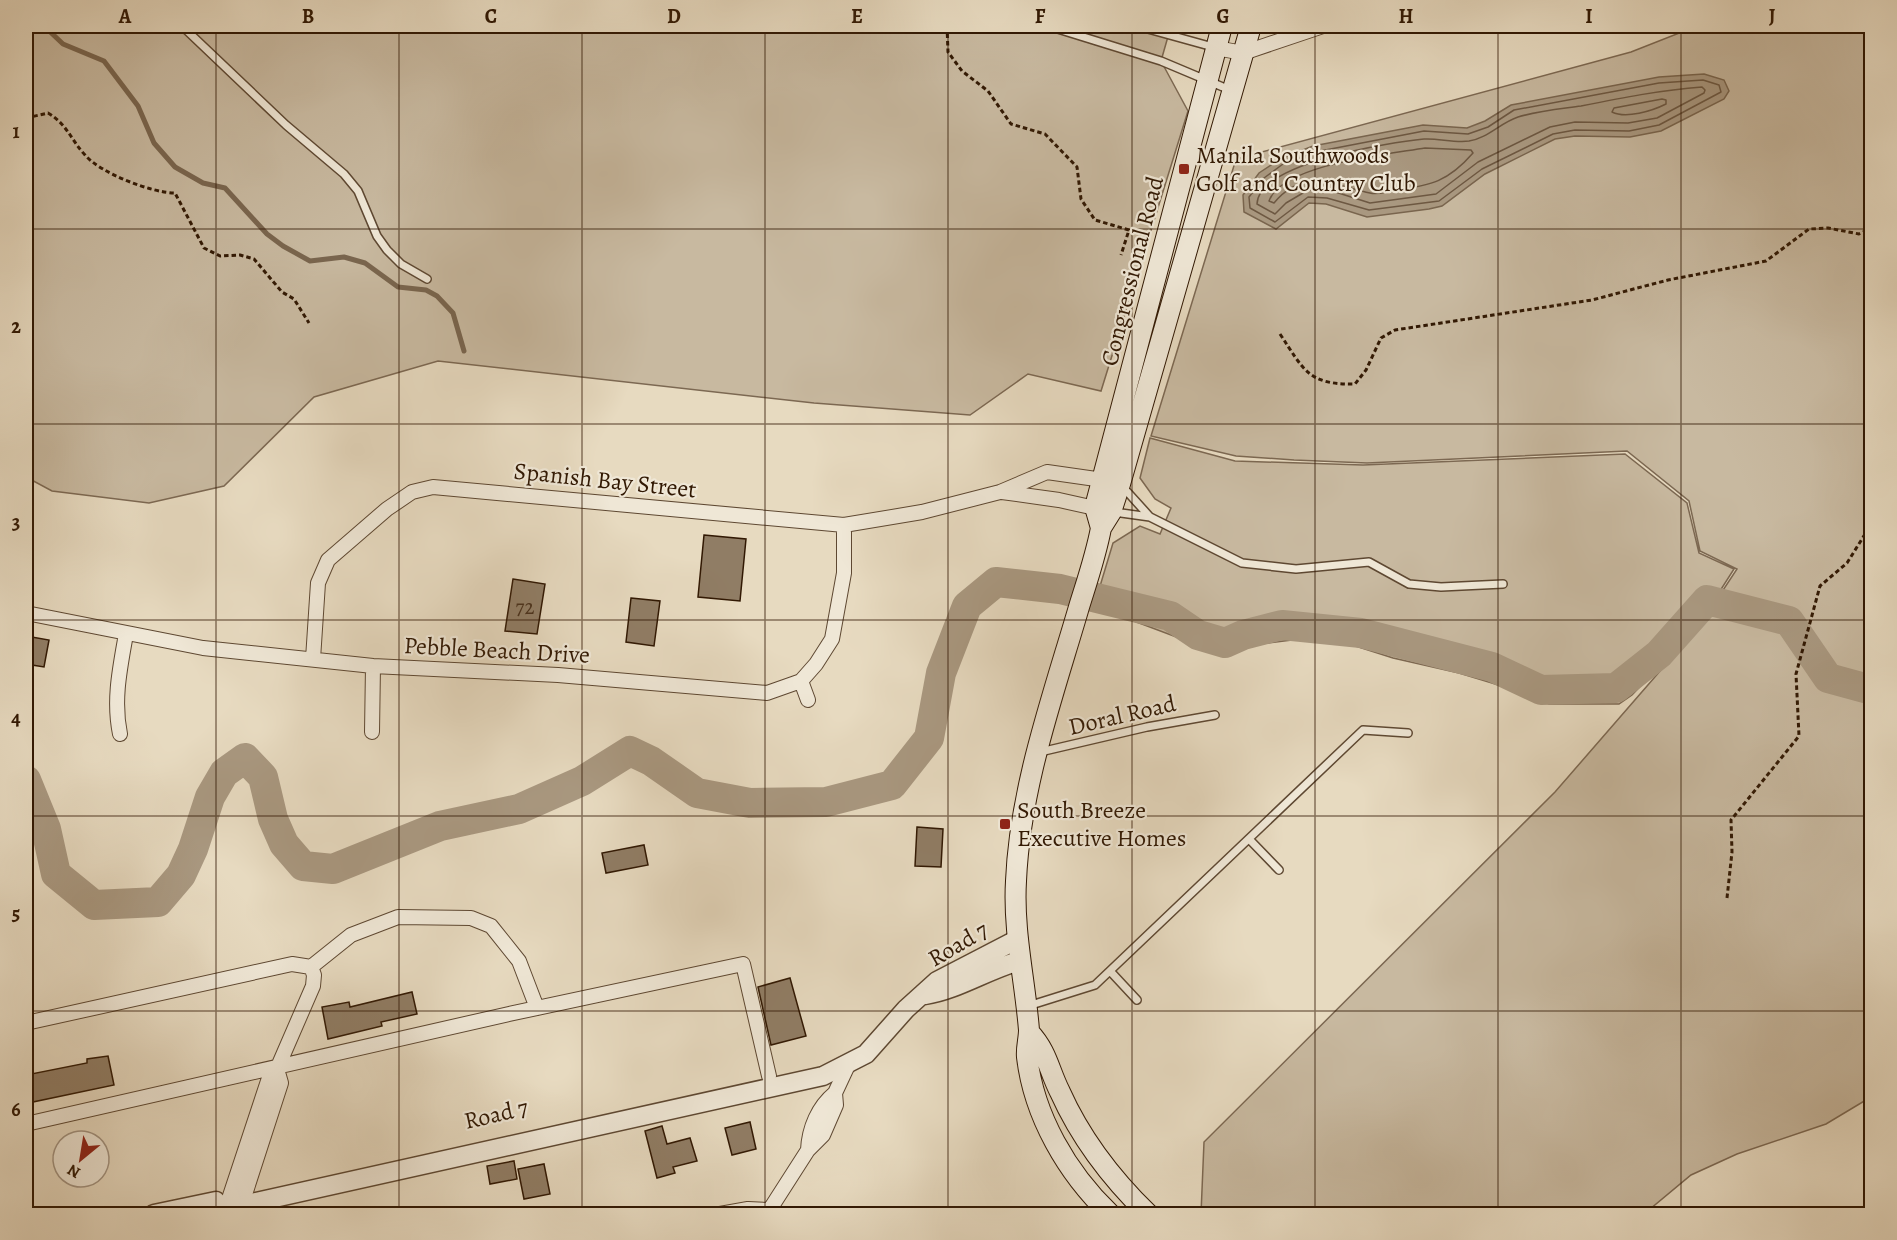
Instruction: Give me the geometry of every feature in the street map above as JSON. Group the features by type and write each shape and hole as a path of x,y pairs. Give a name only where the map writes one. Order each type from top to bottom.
{"main road":[{"name":"Congressional Road","path":"1112,482 1206,82 1222,26"},
{"path":"1243,53 1251,26"},
{"name":"Congressional Road","path":"1110,1215 1097,1202 1057,1148 1036,1100 1027,1055 1029,1032 1019,961 1016,882 1023,816 1037,753 1094,559 1102,516 1191,237 1243,53"},
{"name":"Congressional Road","path":"1029,1032 1043,1048 1059,1092 1098,1158 1117,1184 1148,1215"},
{"path":"1075,1172 1098,1158"}],"street":[{"path":"1216,48 1243,53 1323,26"},
{"name":"Spanish Bay Street","path":"313,659 318,583 328,560 387,509 412,492 433,487 844,525 922,512 999,492 1047,472 1112,482"},
{"name":"Spanish Bay Street","path":"999,492 1102,516"},
{"path":"808,700 801,681 816,664 832,639 844,573 844,525"},
{"name":"Pebble Beach Drive","path":"26,614 203,648 373,666 558,675 767,693 801,681"},
{"path":"120,734 116,711 117,687 126,634"},
{"path":"372,732 373,666"},
{"path":"26,1023 292,964 311,967 351,935 398,917 471,918 491,926 519,961 537,1008"},
{"name":"Road 7","path":"154,1215 234,1206 823,1076 873,1048 906,1009 925,995 937,981 1018,939"},
{"name":"Road 7","path":"925,995 943,992 991,969 1019,961"},
{"path":"26,1124 277,1069 537,1008 743,964 769,1076"},
{"path":"234,1206 268,1081 277,1069 313,986 314,975 311,967"},
{"path":"720,1215 748,1209 769,1212 808,1149 823,1136 836,1105 836,1093 849,1063"},
{"name":"Road 7","path":"202,1215 769,1076 818,1065 849,1063"}],"lane":[{"path":"182,26 286,125 344,174 358,191 377,236 387,250 401,264 427,279"},
{"path":"1048,26 1161,61 1206,82 1232,91"},
{"path":"1137,26 1216,48"},
{"path":"1112,482 1153,519 1242,563 1296,569 1369,562 1410,584 1441,587 1503,584"},
{"path":"1102,516 1153,519"},
{"name":"Doral Road","path":"1037,753 1056,751 1146,727 1215,715"},
{"path":"1025,1006 1095,986 1364,730 1408,733"},
{"path":"1249,839 1279,870"},
{"path":"1110,971 1137,1000"}],"path":[{"path":"947,26 948,52 962,71 988,91 1011,124 1046,134 1077,167 1081,199 1095,220 1129,230 1121,255"},
{"path":"26,118 48,113 60,120 85,156 142,188 176,193 204,248 219,256 240,255 254,259 282,292 294,298 309,323"},
{"path":"1280,334 1303,370 1329,384 1355,384 1366,370 1381,338 1395,330 1592,300 1668,280 1766,261 1809,230 1828,228 1859,234 1872,228"},
{"path":"1727,898 1732,852 1731,820 1799,736 1796,674 1820,586 1847,563 1872,523"}],"shaded area":[{"name":"Manila Southwoods Golf and Country Club","path":"26,26 1179,26 1169,33 1161,61 1188,111 1101,391 1028,374 970,415 814,403 438,361 314,397 224,486 149,503 52,491 26,477"},
{"name":"Manila Southwoods Golf and Country Club","path":"1697,26 1871,26 1871,1097 1826,1124 1737,1154 1691,1175 1644,1214 1201,1214 1204,1142 1555,792 1700,625 1737,569 1700,551 1689,501 1627,451 1367,463 1236,456 1151,436 1236,159 1631,52"},
{"path":"1150,438 1235,461 1363,465 1625,454 1687,503 1699,553 1734,569 1704,616 1681,644 1632,695 1619,704 1549,704 1515,690 1459,673 1393,658 1343,642 1292,640 1252,645 1224,655 1094,606 1113,543 1140,526 1160,534 1171,508 1155,499 1140,478"}],"water":[{"path":"1704,74 1724,80 1729,91 1724,99 1661,131 1630,137 1575,136 1555,139 1485,174 1442,206 1367,217 1326,204 1309,203 1276,229 1244,212 1243,195 1259,173 1280,159 1313,146 1423,125 1467,128 1485,121 1511,105 1659,77"}],"building":[{"path":"704,535 746,539 740,601 698,597"},
{"path":"513,579 545,584 537,634 505,631"},
{"path":"631,598 660,601 654,646 626,642"},
{"path":"26,636 49,640 44,667 26,664"},
{"path":"917,827 943,829 941,867 915,866"},
{"path":"644,845 648,865 606,873 602,853"},
{"path":"790,978 806,1036 771,1045 758,987"},
{"path":"412,992 417,1014 381,1022 382,1026 328,1039 322,1007 349,1002 350,1007"},
{"path":"108,1056 114,1085 28,1103 26,1075 87,1063 87,1059"},
{"path":"750,1122 756,1149 732,1155 725,1128"},
{"path":"662,1126 667,1144 690,1138 697,1161 673,1167 675,1173 657,1178 645,1131"},
{"path":"514,1161 517,1179 490,1184 487,1166"},
{"path":"544,1164 550,1194 524,1199 518,1169"}],"waterway":[{"path":"44,26 63,44 104,61 138,106 154,143 175,167 203,183 225,188 267,234 310,261 344,257 365,263 398,287 426,290 437,296 453,313 464,351"},
{"path":"26,780 46,829 56,874 94,905 158,902 181,875 193,849 210,797 224,773 245,758 263,777 273,819 284,844 303,866 333,869 440,826 519,809 582,781 630,751 651,761 697,793 750,803 826,802 892,785 929,738 941,673 967,606 996,582 1060,589 1170,616 1198,635 1225,643 1243,635 1282,625 1361,633 1492,667 1541,690 1616,688 1659,654 1707,600 1789,621 1828,678 1872,690"}],"place":[{"name":"Manila Southwoods Golf and Country Club","path":"1184,169"},
{"name":"South Breeze Executive Homes","path":"1005,824"}]}
